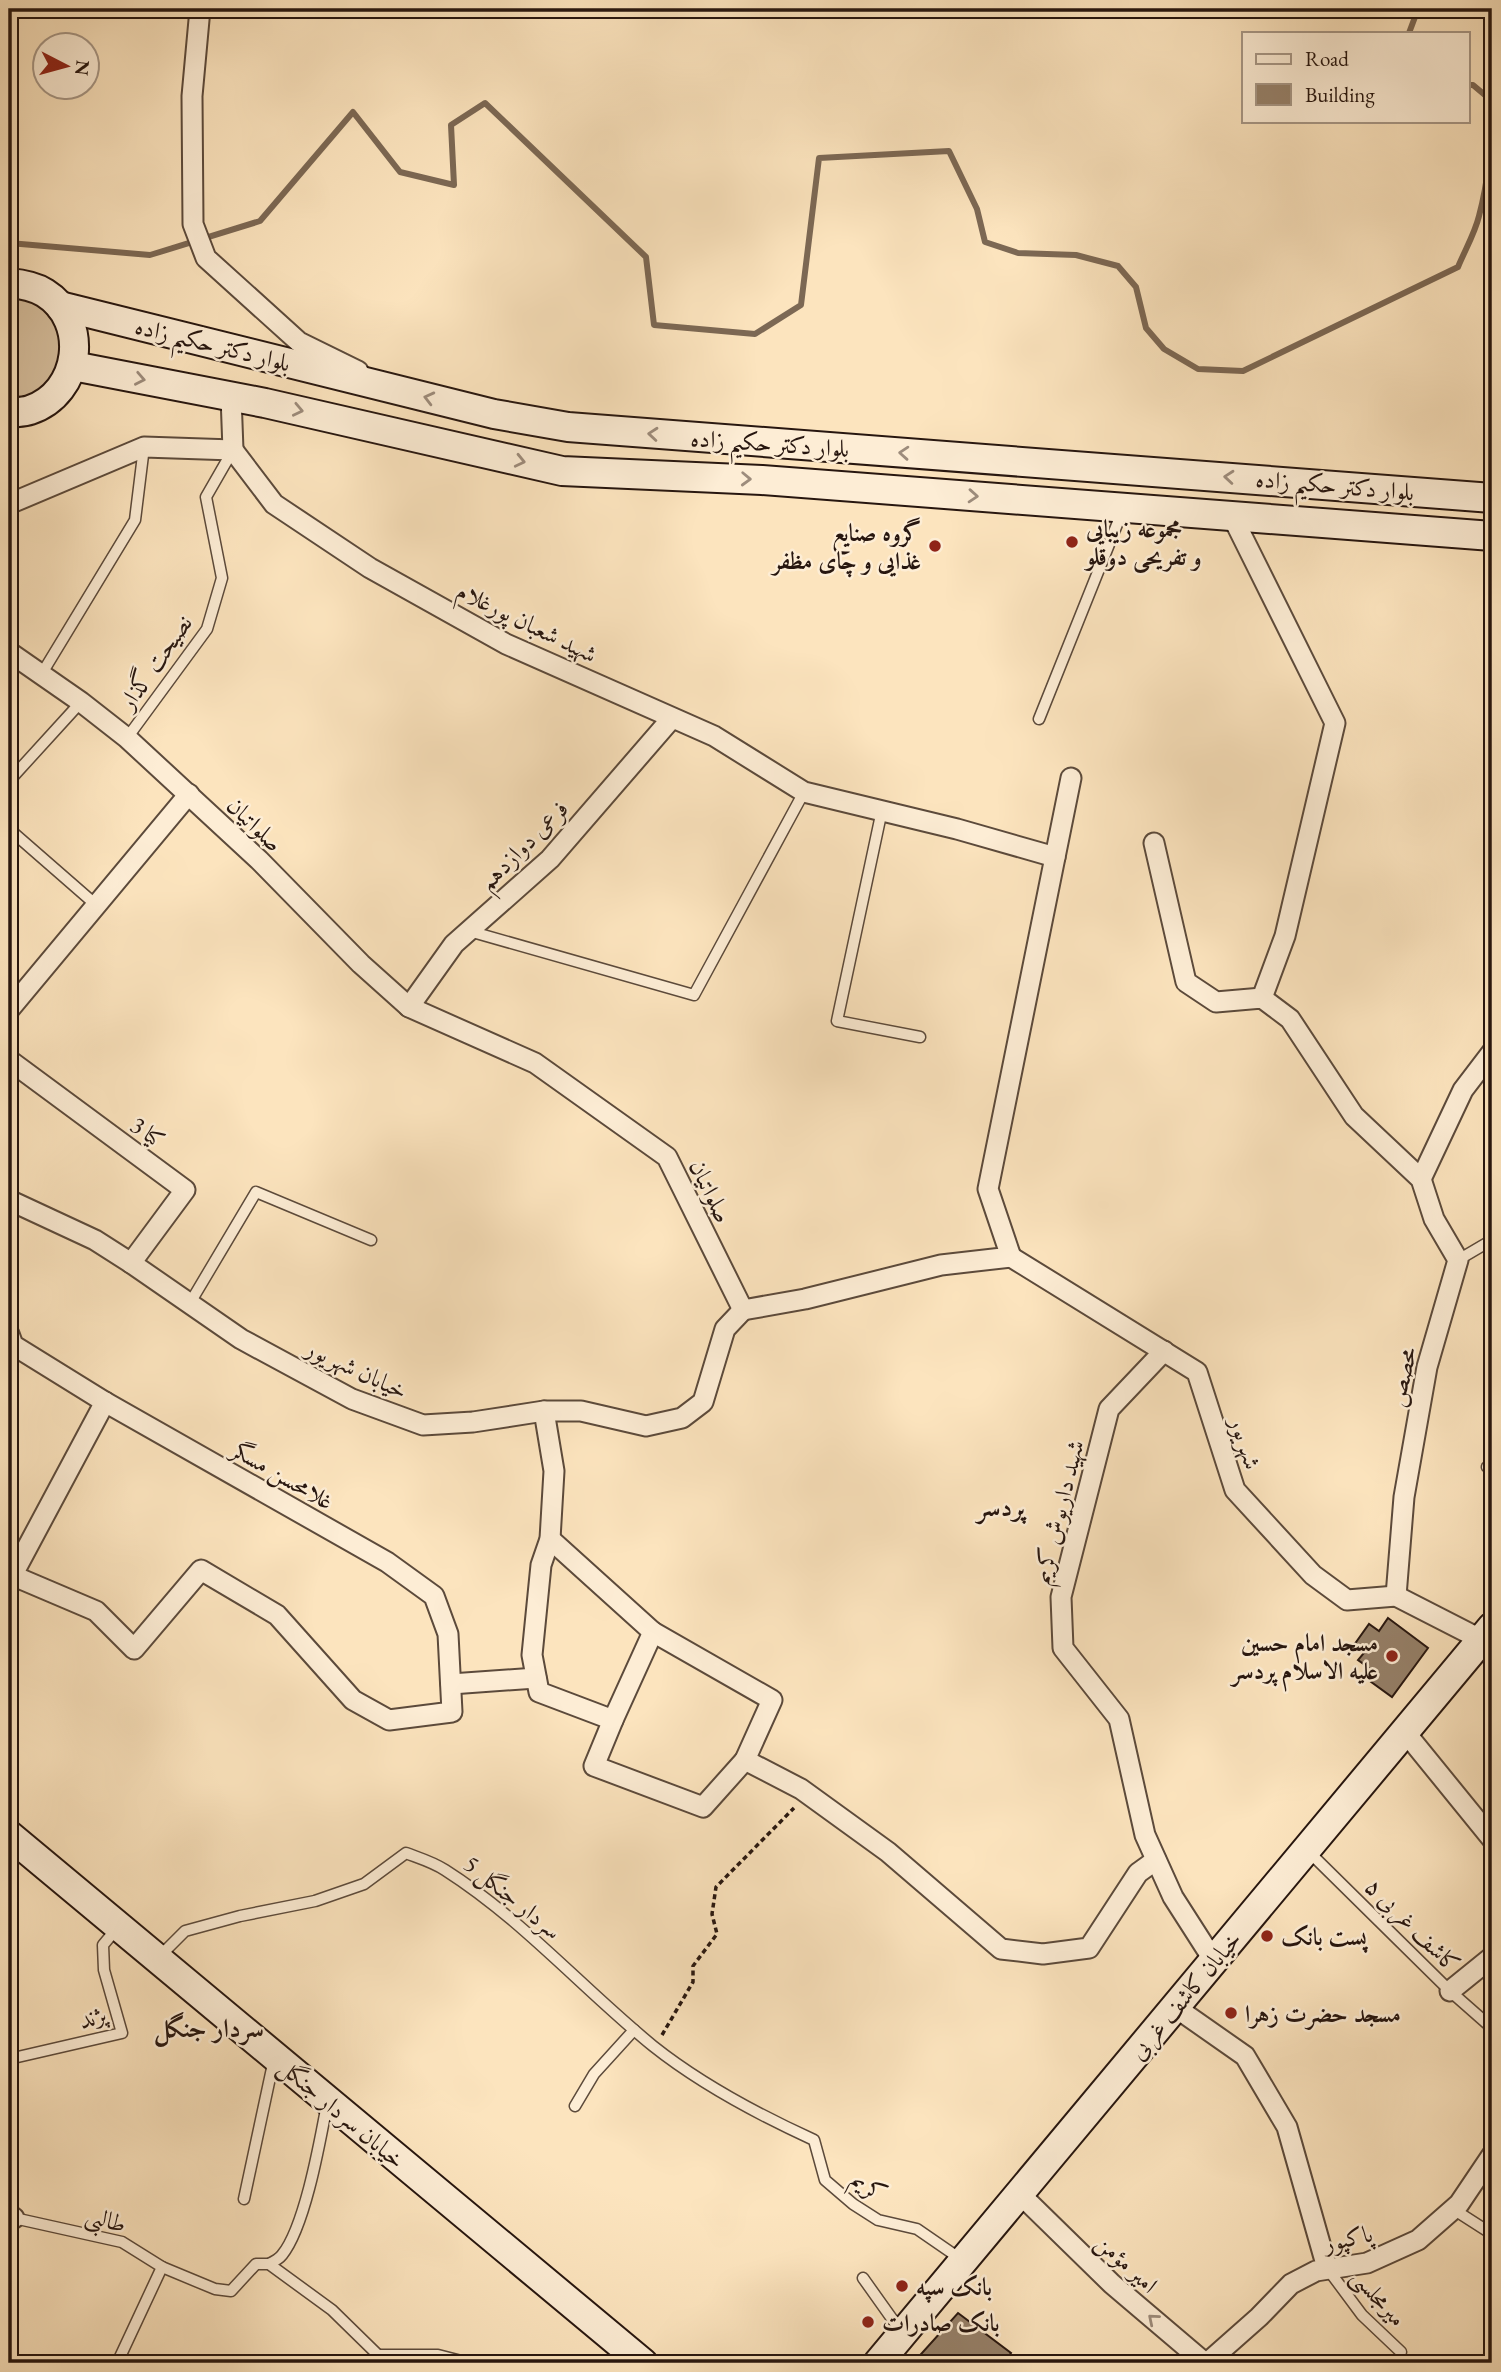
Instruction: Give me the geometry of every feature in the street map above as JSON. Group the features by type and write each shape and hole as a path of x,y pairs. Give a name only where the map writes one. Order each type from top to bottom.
{"main road":[{"path":"9,283 28,285 46,293 60,306 71,324 75,345 73,366 64,385 49,400 30,410 9,413"},
{"name":"بلوار دکتر حکیم زاده","path":"60,306 494,414 568,427 1492,498"},
{"name":"بلوار دکتر حکیم زاده","path":"73,366 231,396 562,471 784,481 1492,536"},
{"path":"784,481 789,445"},
{"path":"1124,508 1127,469"},
{"name":"خیابان کاشف غربی","path":"878,2363 1487,1633"},
{"name":"خیابان سردار جنگل","path":"9,1835 643,2363"}],"street":[{"path":"200,9 192,96 193,224 206,258 299,342 393,388"},
{"path":"9,504 144,447 233,450 231,396"},
{"name":"شهید شعبان پورغلام","path":"233,450 274,504 370,568 506,644 714,736 804,792 882,810 1055,857"},
{"path":"1232,516 1335,723 1285,936 1262,998"},
{"name":"صلواتیان","path":"9,652 127,738 259,860 361,964 409,1007 536,1063 667,1157 743,1310"},
{"name":"فرعی دوازدهم","path":"409,1007 454,944 550,859 672,718"},
{"path":"743,1310 805,1299 941,1265 1011,1257 988,1189 1071,778"},
{"path":"9,1010 189,794"},
{"path":"1154,843 1186,982 1216,1002 1262,998 1290,1019 1354,1116 1421,1179 1434,1219 1458,1260"},
{"path":"1421,1179 1463,1090 1492,1052"},
{"name":"کیا 3","path":"9,1060 185,1190 131,1263"},
{"name":"خیابان شهریور","path":"9,1200 94,1240 241,1339 352,1399 423,1425 473,1422 544,1411 581,1411 646,1426 682,1418 703,1402 725,1329 743,1310"},
{"name":"شهریور","path":"1011,1257 1197,1372 1235,1490 1313,1575 1347,1600 1396,1596"},
{"name":"محصص","path":"1396,1596 1404,1497 1425,1380 1458,1260"},
{"name":"غلامحسن مسگر","path":"9,1334 13,1345 105,1402 387,1562 434,1596 448,1634 452,1712 389,1720 353,1700 277,1615 201,1570 134,1649 96,1611 10,1579"},
{"name":"شهید داریوش کریم","path":"1164,1352 1109,1409 1061,1597 1063,1648 1119,1719 1145,1835 1173,1898 1214,1961"},
{"path":"10,1579 105,1402"},
{"path":"544,1411 554,1471 550,1539 541,1565 532,1656 539,1692 613,1720"},
{"path":"550,1539 653,1632 772,1700 745,1760 703,1807 594,1766 653,1632"},
{"path":"1396,1596 1487,1633"},
{"path":"451,1684 536,1678"},
{"path":"1405,1732 1492,1839"},
{"path":"745,1760 807,1794 888,1852 1001,1949 1043,1954 1089,1948 1138,1873 1156,1860"},
{"path":"1450,1991 1492,1957"},
{"path":"1175,2007 1245,2056 1287,2127 1327,2268"},
{"name":"پاکپور","path":"1206,2363 1259,2317 1291,2284 1316,2271 1367,2263 1418,2241 1453,2209 1492,2155"},
{"name":"امیر مؤمن","path":"1020,2194 1112,2284 1206,2363"}],"lane":[{"path":"41,675 135,520 144,447"},
{"name":"نصیحت گذار","path":"127,738 207,629 222,578 206,496 233,450"},
{"path":"1039,719 1124,508"},
{"path":"9,781 81,702"},
{"path":"469,931 694,995 804,792"},
{"path":"882,810 838,1021 920,1037"},
{"path":"9,829 95,904"},
{"path":"190,1303 256,1192 371,1240"},
{"path":"1458,1260 1492,1240 1492,1236"},
{"name":"کاشف غربی ۵","path":"1307,1849 1450,1991 1492,2028"},
{"name":"سردار جنگل 5","path":"157,1958 186,1931 240,1916 315,1901 364,1884 406,1853 443,1868 514,1920 655,2048 744,2107 814,2140"},
{"name":"پژند","path":"9,2059 122,2033 104,1970 103,1945 118,1927"},
{"path":"575,2106 594,2074 634,2030"},
{"path":"244,2199 275,2057"},
{"path":"328,2100 306,2198 292,2237 281,2257 269,2264 332,2310 378,2359 438,2355 469,2363"},
{"name":"کریم","path":"814,2140 825,2180 853,2204 878,2220 917,2229 963,2261"},
{"path":"1453,2209 1492,2234"},
{"name":"طالبی","path":"11,2216 122,2242 162,2267 215,2289 231,2291 256,2264 269,2264"},
{"path":"119,2363 162,2267"},
{"name":"میرمجلسی","path":"1327,2268 1362,2315 1401,2352"},
{"path":"863,2277 902,2334"}],"path":[{"path":"655,2048 693,1982 693,1966 717,1934 712,1914 716,1887 807,1794"}],"shaded area":[{"path":"9,291 34,296 59,320 65,359 45,392 9,405"}],"building":[{"name":"مسجد امام حسین علیه الاسلام پردسر","path":"1388,1618 1428,1648 1392,1697 1363,1676 1369,1668 1358,1660 1364,1653 1354,1645 1369,1624 1379,1631"},
{"path":"958,2313 1011,2353 1004,2363 913,2363"}],"waterway":[{"path":"1409,32 1418,9"},
{"path":"9,243 150,255 260,221 353,112 400,172 454,185 451,125 485,103 646,257 654,325 755,334 801,305 819,158 949,151 977,209 985,242 1018,253 1076,255 1118,266 1136,287 1146,328 1164,349 1198,369 1243,371 1458,267 1475,229 1482,202 1488,173 1491,130 1492,101 1470,85"}],"place":[{"name":"مجموعه زیبایی و تفریحی دوقلو","path":"1072,542"},
{"name":"گروه صنایع غذایی و چای مظفر","path":"935,546"},
{"name":"مسجد امام حسین علیه الاسلام پردسر","path":"1392,1656"},
{"name":"پست بانک","path":"1267,1936"},
{"name":"مسجد حضرت زهرا","path":"1231,2013"},
{"name":"بانک سپه","path":"902,2286"},
{"name":"بانک صادرات","path":"868,2322"}],"district":[{"name":"پردسر","path":"1001,1507"},
{"name":"سردار جنگل","path":"209,2028"}]}
